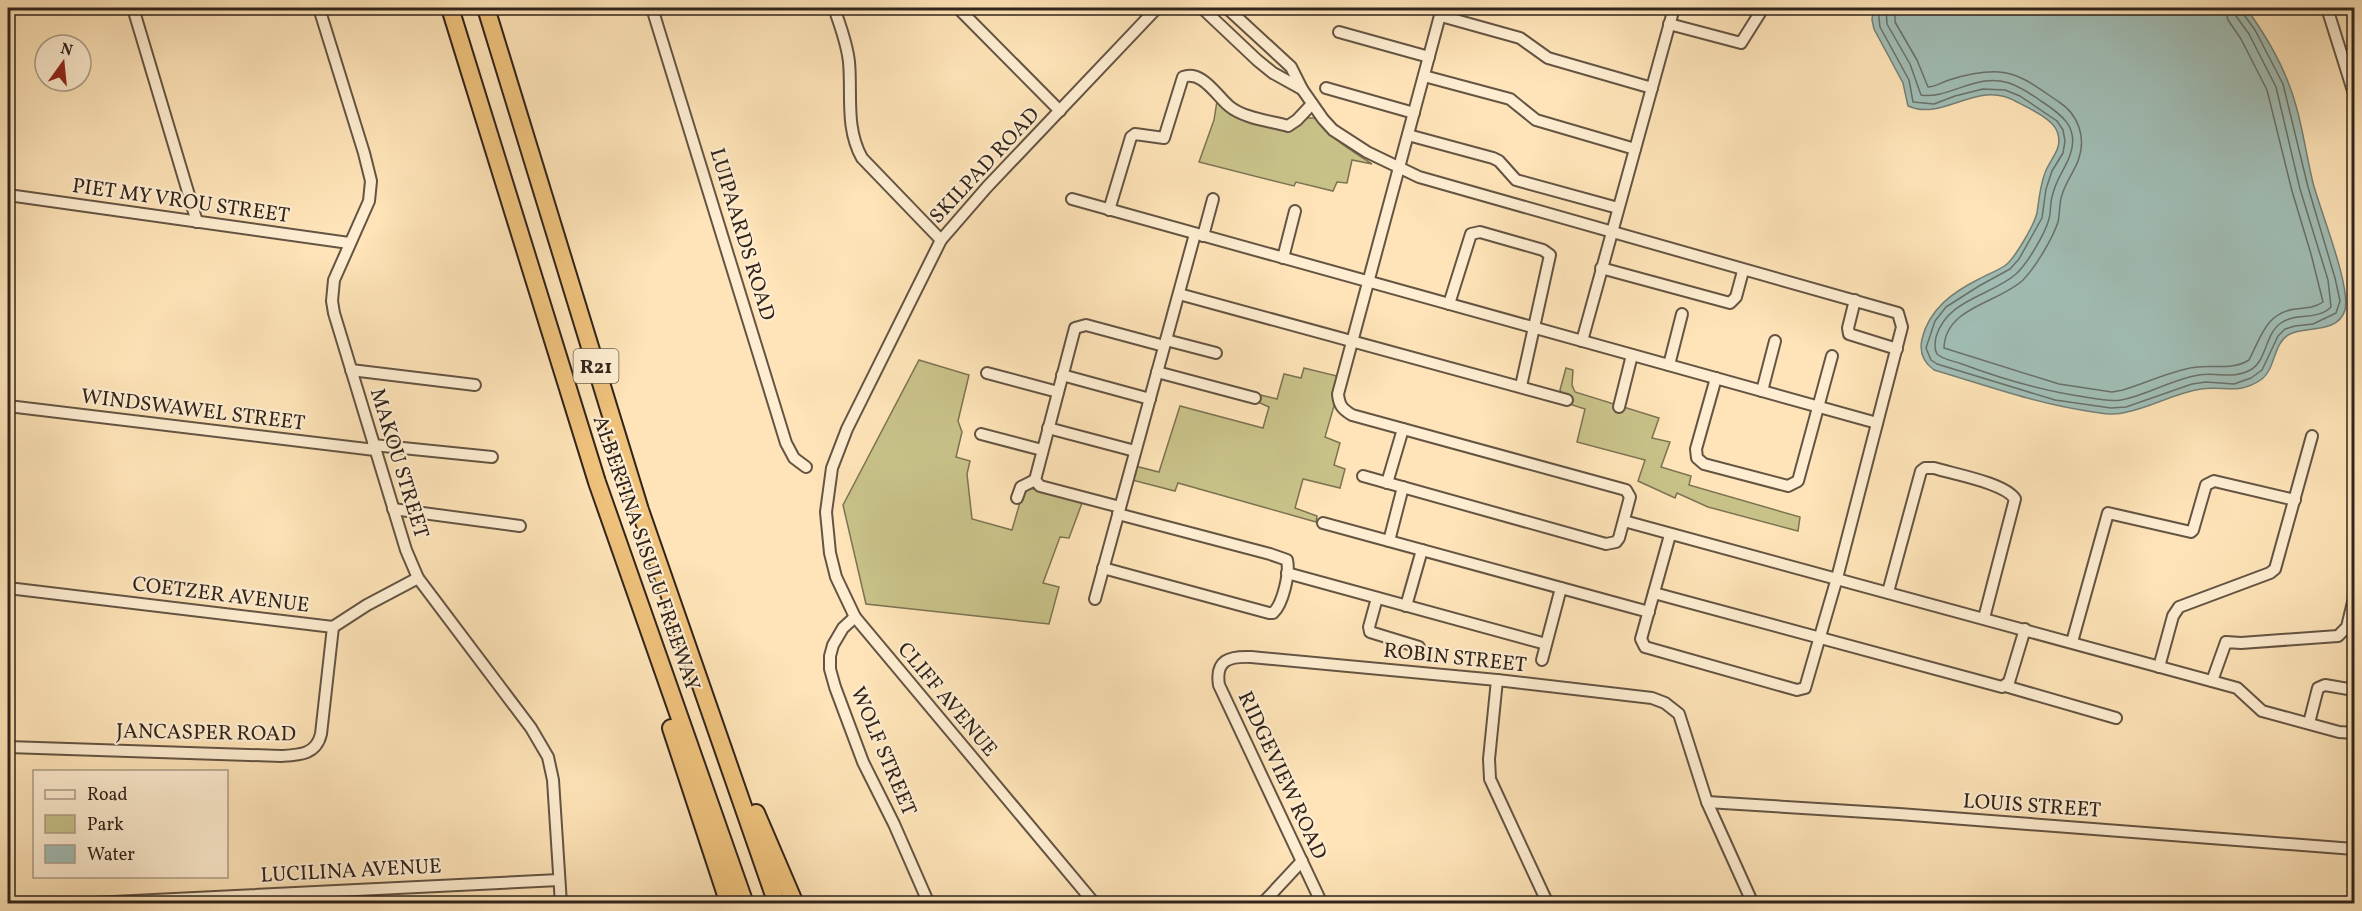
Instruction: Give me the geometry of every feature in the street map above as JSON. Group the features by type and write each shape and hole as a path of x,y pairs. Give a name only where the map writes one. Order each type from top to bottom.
{"highway":[{"name":"ALBERTINA SISULU FREEWAY","path":"450,8 597,482 745,903"},
{"name":"ALBERTINA SISULU FREEWAY","path":"486,8 640,510 777,903"},
{"path":"597,482 606,529 729,903"},
{"path":"714,722 725,739 795,903"},
{"path":"678,748 685,785 720,903"}],"street":[{"path":"133,8 197,222"},
{"name":"MAKOU STREET","path":"319,8 370,172 369,201 334,280 332,301 393,510 418,578 545,749 553,780 561,903"},
{"name":"LUIPAARDS ROAD","path":"652,8 786,443 795,458 806,467"},
{"path":"834,8 849,62 851,126 857,148 862,158 941,240"},
{"path":"958,8 1060,111"},
{"name":"SKILPAD ROAD","path":"827,494 839,448 941,240 1149,12 1157,8"},
{"path":"1202,8 1273,73 1302,89"},
{"path":"1227,8 1282,57 1297,76 1302,89 1323,119 1341,136 1367,153 1399,168 1419,177 1743,271 1898,313 1902,327 1821,638 1805,688 1797,690 1645,647 1641,639 1670,535"},
{"path":"1582,341 1674,8"},
{"path":"1669,24 1741,43 1763,8"},
{"path":"2327,8 2355,94"},
{"path":"2353,8 2355,13"},
{"path":"1363,476 1606,544 1616,542 1630,497 1626,490 1352,415 1341,407 1338,394 1441,12 1520,38 1548,58 1652,88"},
{"path":"1339,32 1430,57"},
{"path":"1109,210 1131,136 1134,134 1164,138 1183,77 1187,75 1198,77 1234,110 1288,126 1312,104"},
{"path":"1424,76 1510,99 1536,120 1635,149"},
{"path":"1326,88 1414,113"},
{"path":"1408,135 1493,158 1499,161 1516,180 1618,208"},
{"name":"PIET MY VROU STREET","path":"8,195 349,243"},
{"path":"1072,199 1877,423"},
{"path":"1095,599 1179,294 1213,199"},
{"path":"1283,258 1295,211"},
{"path":"1449,304 1471,234 1480,232 1543,250 1550,255 1521,386"},
{"path":"1601,268 1730,303 1736,297 1743,271"},
{"path":"1179,294 1567,400"},
{"path":"1855,300 1848,328 1850,334 1896,349"},
{"path":"1669,365 1682,314"},
{"path":"1035,480 1075,328 1081,325 1216,353"},
{"path":"1762,391 1775,341"},
{"path":"1619,407 1632,355"},
{"path":"1716,378 1696,449 1697,458 1704,464 1793,486 1798,481 1832,356"},
{"path":"351,370 476,385"},
{"path":"1157,372 1255,398"},
{"path":"987,373 1058,392"},
{"path":"1062,375 1150,399"},
{"name":"WINDSWAWEL STREET","path":"8,406 374,447 492,457"},
{"path":"1048,428 1135,452"},
{"path":"1387,483 1403,429"},
{"path":"981,434 1042,450"},
{"path":"2159,667 2173,616 2179,607 2270,573 2275,569 2312,435"},
{"path":"1888,592 1921,471 1925,468 1934,468 2009,491 2015,499 1984,618"},
{"path":"1017,498 1021,487 1035,480"},
{"path":"1035,480 1040,486 1287,560 1287,573 1279,606 1274,613 1103,568"},
{"path":"2072,642 2108,513 2191,532 2206,485 2214,481 2295,500"},
{"path":"1389,541 1403,487"},
{"name":"CLIFF AVENUE","path":"827,494 827,533 830,554 836,577 855,617 1095,903"},
{"path":"393,510 520,526"},
{"path":"1624,521 2212,681 2241,690 2262,711 2339,732 2355,732"},
{"path":"1323,523 1648,612"},
{"path":"1406,606 1422,550"},
{"path":"1287,573 1546,644"},
{"name":"COETZER AVENUE","path":"8,588 333,627 367,605 418,578"},
{"path":"1542,660 1561,588"},
{"path":"1654,593 2005,686 2116,718"},
{"path":"1377,598 1369,627 1370,632 1419,647"},
{"path":"2212,681 2226,642 2241,643 2338,636 2345,631 2354,603"},
{"name":"WOLF STREET","path":"855,617 843,628 833,645 830,663 835,687 862,762 894,824 929,903"},
{"name":"JANCASPER ROAD","path":"8,747 281,756 305,753 312,750 319,742 333,627"},
{"path":"2005,686 2009,682 2025,629"},
{"name":"ROBIN STREET","path":"1223,662 1236,656 1251,657 1497,680 1652,698 1665,703 1678,714 1707,802"},
{"name":"RIDGEVIEW ROAD","path":"1223,662 1219,671 1219,685 1322,903"},
{"path":"1497,680 1489,759 1490,779 1548,903"},
{"path":"2309,723 2318,688 2325,685 2355,690"},
{"path":"1707,802 1754,903"},
{"name":"LOUIS STREET","path":"1707,802 1899,814 2355,849"},
{"path":"1262,903 1302,861"},
{"name":"LUCILINA AVENUE","path":"72,903 560,880"}],"green space":[{"path":"1217,101 1287,129 1299,126 1305,118 1315,118 1334,138 1372,164 1352,160 1347,183 1337,182 1333,191 1296,182 1294,186 1199,162 1214,120"},
{"path":"919,360 969,375 958,421 962,432 956,457 970,461 967,474 972,519 1012,530 1023,492 1030,488 1082,503 1069,538 1060,537 1043,583 1059,587 1049,624 866,604 843,505"},
{"path":"1304,368 1337,376 1333,394 1334,406 1325,437 1340,443 1334,465 1345,469 1340,488 1303,479 1295,508 1317,516 1316,522 1178,483 1175,491 1132,480 1135,466 1159,472 1180,406 1263,428 1269,407 1258,402 1260,395 1277,399 1284,374 1301,378"},
{"path":"1566,368 1573,370 1572,385 1575,392 1659,418 1652,438 1670,442 1661,467 1691,476 1689,485 1800,517 1798,531 1708,507 1677,493 1675,498 1638,481 1645,460 1577,442 1585,409 1566,403 1560,390"}],"water":[{"path":"1873,8 2246,8 2275,53 2300,119 2313,183 2344,284 2346,299 2345,310 2341,318 2328,326 2296,332 2284,338 2267,374 2253,384 2238,389 2209,388 2191,391 2122,413 2112,414 2067,408 1934,370 1927,364 1921,348 1925,328 1936,310 1951,296 2011,260 2029,232 2037,213 2043,178 2058,148 2059,137 2057,131 2045,118 2028,107 2002,96 1975,97 1935,109 1908,106 1903,83 1874,29"}]}
